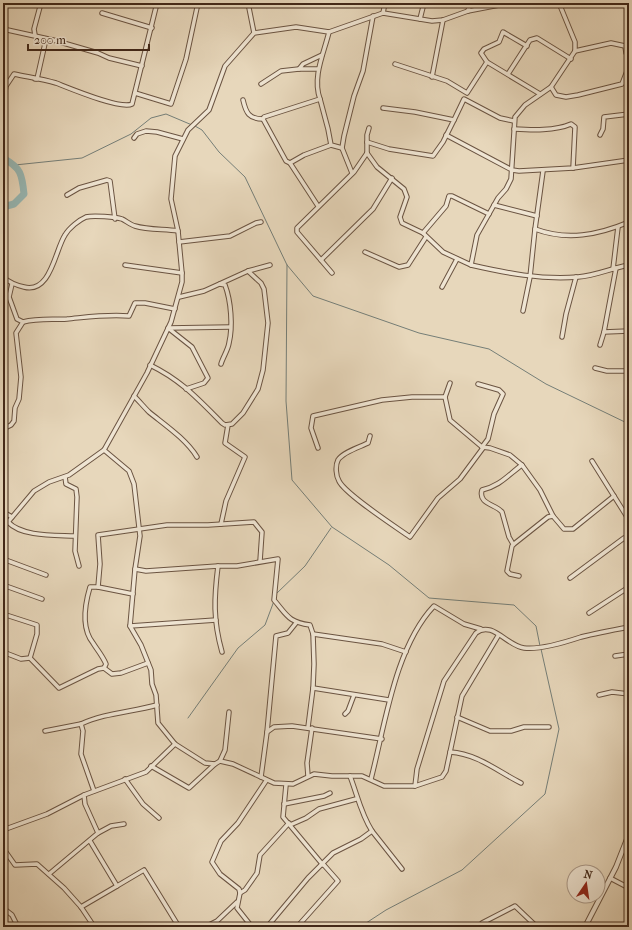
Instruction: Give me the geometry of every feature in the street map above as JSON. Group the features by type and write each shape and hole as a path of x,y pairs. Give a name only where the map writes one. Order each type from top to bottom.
{"street":[{"path":"35,35 34,29 41,3"},
{"path":"14,74 56,83 86,95 126,106 132,104 158,3"},
{"path":"135,93 171,104 186,59 198,3"},
{"path":"248,3 254,33"},
{"path":"383,13 385,3"},
{"path":"420,19 424,3"},
{"path":"468,11 470,3"},
{"path":"3,528 34,491 49,482 65,477 104,450 150,365 168,328 175,309 179,297 182,273 178,231 171,199 175,156 188,130 209,110 225,66 254,33 296,28 329,32 383,13 420,19 443,20 468,11 510,3"},
{"path":"471,265 477,235 494,205 509,184 512,170 511,150 514,121 521,109 540,94 551,88 575,51 575,42 559,3"},
{"path":"102,13 152,28"},
{"path":"352,173 342,148 352,102 363,72 373,16"},
{"path":"432,77 443,20"},
{"path":"3,30 35,35 68,44 109,58 142,66"},
{"path":"329,32 318,69 318,95 331,145"},
{"path":"527,46 503,32 499,42 484,49 481,53 487,62 540,94"},
{"path":"508,74 530,40 537,38 571,59"},
{"path":"14,74 37,79 46,39"},
{"path":"625,46 629,42"},
{"path":"575,51 611,43 625,46"},
{"path":"625,46 626,53 629,56"},
{"path":"299,69 302,64 322,55"},
{"path":"367,142 390,149 433,156 446,135 467,93 487,62"},
{"path":"395,64 447,81 467,93"},
{"path":"551,88 556,95 566,97 622,84 629,66"},
{"path":"261,84 281,70 318,69"},
{"path":"3,102 6,86 14,74"},
{"path":"464,99 500,118 514,121"},
{"path":"243,100 245,111 249,116 254,119 263,119 264,117 320,100"},
{"path":"383,108 415,112 454,120"},
{"path":"600,135 603,129 604,117 629,114"},
{"path":"263,119 286,161 290,163 318,206"},
{"path":"514,128 553,128 571,124 574,127 573,168"},
{"path":"369,128 367,153 377,167 404,189 407,197 400,217 402,223 423,233 443,252 471,265 530,277 576,277 629,265"},
{"path":"134,138 137,134 146,131 183,139"},
{"path":"446,135 512,170 543,171 629,160"},
{"path":"290,163 304,155 331,145 342,148"},
{"path":"332,272 297,230 318,206 341,187 367,153"},
{"path":"523,311 530,277 543,171"},
{"path":"321,260 373,209 392,178"},
{"path":"67,195 79,188 107,180 110,181 115,219"},
{"path":"423,233 446,206 449,196 452,196 489,214"},
{"path":"494,205 537,216"},
{"path":"3,277 12,284 29,288 43,283 52,267 65,234 83,219 98,215 115,219 120,218 136,226 178,231"},
{"path":"179,242 230,236 256,223 262,222"},
{"path":"535,229 549,234 571,236 590,235 618,227 629,222"},
{"path":"600,345 604,332 614,268 618,227"},
{"path":"365,252 404,268 408,265 426,237"},
{"path":"442,287 457,259"},
{"path":"125,265 182,273"},
{"path":"179,297 204,291 248,271 270,265"},
{"path":"150,365 167,373 186,389 195,394 222,423 228,425 232,424 243,413 258,389 263,370 268,323 264,289 261,283 248,271"},
{"path":"562,337 566,314 576,277"},
{"path":"219,283 225,285 228,293 230,327 229,343 221,364"},
{"path":"12,284 9,297 17,319 23,322"},
{"path":"3,429 11,425 14,421 15,408 19,399 21,377 16,334 23,322 36,318 54,319 111,314 129,316 135,303 145,303 175,309"},
{"path":"168,328 230,327"},
{"path":"168,328 192,347 208,378 204,383 186,389"},
{"path":"604,332 629,331"},
{"path":"595,368 607,372 629,371"},
{"path":"450,383 445,397 450,420 482,448 490,448 510,455 522,465 540,490 553,516 564,529 573,529 614,496"},
{"path":"370,436 368,443 345,455 339,460 336,471 339,482 364,504 410,537 438,498 460,479 488,439 494,414 503,394 499,390 478,384"},
{"path":"134,396 149,412 164,422 186,443 196,457"},
{"path":"318,448 311,428 313,416 382,400 412,397 445,397"},
{"path":"221,524 226,501 245,457 225,443 228,425"},
{"path":"104,450 130,471 134,484 140,528 130,626 138,638 148,663 156,695 158,723 175,744 205,763 215,764"},
{"path":"592,461 629,520"},
{"path":"513,544 509,537 502,512 484,501 481,494 482,490 494,487 504,481 522,465"},
{"path":"65,477 66,484 76,489 77,503 75,551 79,566"},
{"path":"3,512 12,517"},
{"path":"519,576 510,574 508,571 513,544 543,519 553,516"},
{"path":"8,522 13,528 44,535 75,536"},
{"path":"98,587 100,564 98,535 140,528 167,525 256,522 262,532 260,560"},
{"path":"570,578 624,538 629,537"},
{"path":"3,559 46,574"},
{"path":"135,569 146,571 237,566 260,560 278,559 274,600 290,620 310,626 313,634 313,688 307,763 308,776"},
{"path":"218,566 214,602 222,652"},
{"path":"3,585 42,600"},
{"path":"104,668 106,664 99,649 92,642 85,614 90,587 98,587 133,594"},
{"path":"589,613 629,587"},
{"path":"371,779 382,738 389,700 406,652 420,620 434,606 464,624 481,629 490,629 498,636 524,648 560,644 581,637 629,626"},
{"path":"3,614 37,626 37,634 30,658"},
{"path":"130,626 216,620"},
{"path":"261,777 267,732 276,636 288,633 296,623"},
{"path":"415,786 417,769 444,680 476,633 481,629"},
{"path":"313,634 382,644 406,652"},
{"path":"220,761 252,771 266,781 286,785 300,782 308,776 362,776 384,786 402,788 415,786 442,777 446,771 462,696 498,636"},
{"path":"3,652 21,659 30,658"},
{"path":"615,656 629,654"},
{"path":"30,658 59,688 98,669 104,668 112,674 121,673 148,663"},
{"path":"313,688 389,700"},
{"path":"599,695 612,692 629,694"},
{"path":"345,714 348,711 354,695"},
{"path":"45,731 81,724 115,714 137,711 157,705"},
{"path":"151,766 189,788 220,761 225,750 229,712"},
{"path":"457,717 490,731 511,731 524,727 549,727"},
{"path":"81,724 83,731 82,754 94,791"},
{"path":"267,732 274,727 310,728 382,738"},
{"path":"3,830 47,814 84,795 146,772 175,744"},
{"path":"450,752 474,756 521,783"},
{"path":"350,776 355,788 356,799 372,831 402,869"},
{"path":"125,779 144,804 159,818"},
{"path":"240,893 239,889 220,874 212,862 221,841 238,823 266,781"},
{"path":"286,785 284,817 338,881 297,927"},
{"path":"284,804 324,796 330,793"},
{"path":"84,795 85,804 98,833"},
{"path":"252,927 237,908 237,902 240,893 245,890 257,873 260,855 289,824 306,818 319,809 356,799"},
{"path":"49,874 98,833 111,826 124,824"},
{"path":"267,927 308,878 323,865 336,850 361,840 372,831"},
{"path":"585,927 610,878 629,834"},
{"path":"90,841 117,886"},
{"path":"3,848 7,851 8,857 15,865 37,864 64,888 81,907 93,925 101,927"},
{"path":"81,907 144,870 179,927"},
{"path":"610,878 629,888"},
{"path":"205,927 217,921 237,902"},
{"path":"482,923 515,906 536,926 547,927"},
{"path":"3,908 12,915 18,927"}],"waterway":[{"path":"15,165 82,158 131,134 151,118 166,114 192,125"},
{"path":"195,126 202,130 219,152 245,177 287,265 313,296 419,333 489,349 546,384 629,424"},
{"path":"3,158 14,165 20,172 24,194 14,204 3,207"},
{"path":"287,265 286,401 292,480 332,527 389,565 429,598 514,605 536,626 540,646"},
{"path":"276,594 305,566 331,528"},
{"path":"188,718 238,648 265,625 274,601"},
{"path":"360,927 386,910 462,870 545,794 559,729 541,649"}]}
